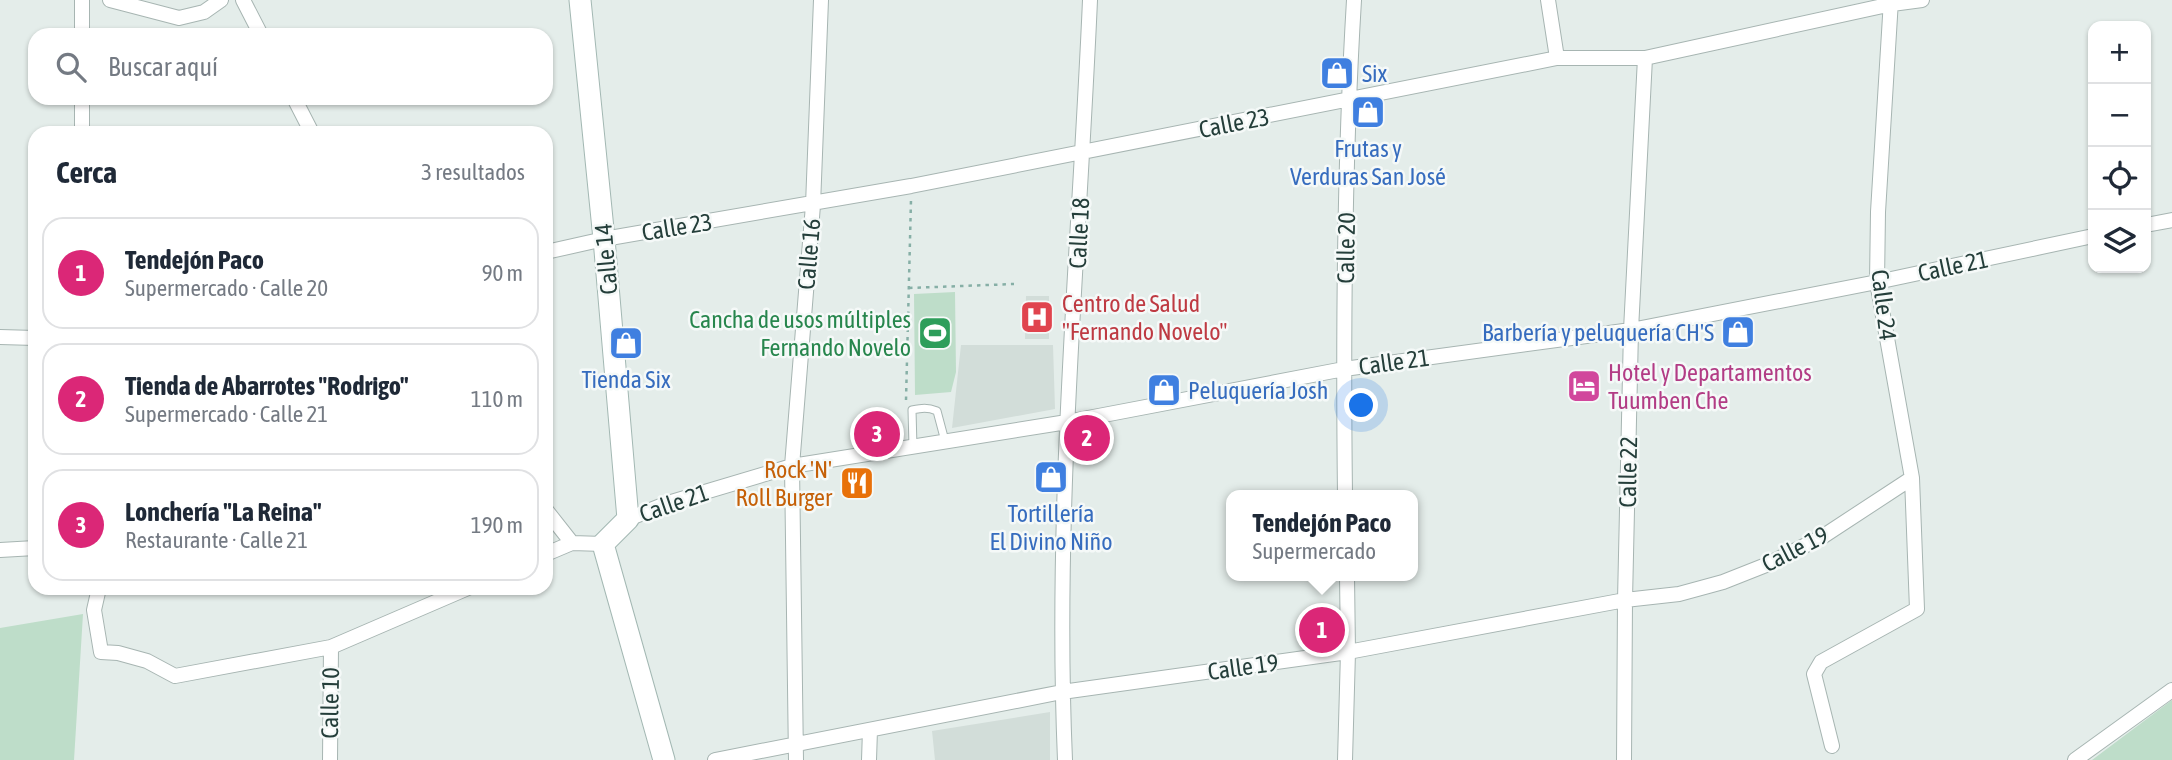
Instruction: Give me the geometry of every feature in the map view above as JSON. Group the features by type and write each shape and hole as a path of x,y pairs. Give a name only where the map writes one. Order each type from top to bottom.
{"street":[{"path":"82,0 82,28"},
{"path":"110,0 179,18 204,12 221,0"},
{"path":"243,0 257,28"},
{"name":"Calle 14","path":"580,0 628,519"},
{"name":"Calle 16","path":"796,760 792,466 813,205 821,0"},
{"name":"Calle 18","path":"1065,760 1062,692 1067,422 1084,151 1090,0"},
{"name":"Calle 20","path":"1345,490 1343,369 1348,101 1354,0"},
{"path":"1548,0 1557,58"},
{"name":"Calle 23","path":"553,250 813,205 1557,58 1645,58 1892,2 1922,0"},
{"name":"Calle 24","path":"1832,746 1814,674 1821,662 1917,609 1912,478 1877,282 1878,212 1892,2"},
{"name":"Calle 22","path":"1624,760 1631,330 1645,58"},
{"path":"82,105 82,126"},
{"path":"298,105 308,126"},
{"path":"2151,224 2172,220"},
{"name":"Calle 21","path":"603,544 628,519 668,503 792,466 1067,422 1343,369 1631,330 2088,237"},
{"path":"0,337 28,338"},
{"name":"Calle 19","path":"715,760 1062,692 1348,652 1625,600 1679,594 1723,582 1766,565 1822,537 1912,478"},
{"path":"553,519 572,543"},
{"path":"553,551 572,543 603,544 664,760"},
{"path":"0,550 28,548"},
{"path":"1345,760 1348,652 1346,581"},
{"path":"97,595 94,610 101,652 118,653 146,661 175,676 331,647 452,595"},
{"name":"Calle 10","path":"330,760 331,647"},
{"path":"2075,760 2172,690"},
{"path":"869,760 870,730"}],"lane":[{"path":"913,447 912,410 921,408 928,407 937,411 946,442"}],"path":[{"path":"905,408 911,186"},
{"path":"909,288 1014,284"}],"shaded area":[{"name":"Centro de Salud \"Fernando Novelo\"","path":"1026,296 1049,296 1049,339 1025,339"},
{"path":"961,345 1053,345 1055,409 952,428"},
{"path":"1050,712 1050,760 935,760 932,731"}],"green space":[{"name":"Cancha de usos múltiples Fernando Novelo","path":"955,292 956,372 951,392 915,395 914,294"},
{"path":"83,614 74,760 0,760 0,628"},
{"path":"2172,700 2172,760 2092,760"}],"place":[{"name":"Six","path":"1337,73"},
{"name":"Frutas y Verduras San José","path":"1368,112"},
{"name":"Centro de Salud \"Fernando Novelo\"","path":"1037,317"},
{"name":"Barbería y peluquería CH'S","path":"1738,332"},
{"name":"Cancha de usos múltiples Fernando Novelo","path":"935,333"},
{"name":"Tienda Six","path":"626,343"},
{"name":"Hotel y Departamentos Tuumben Che","path":"1584,386"},
{"name":"Peluquería Josh","path":"1164,390"},
{"name":"Lonchería \"La Reina\"","path":"877,434"},
{"name":"Tienda de Abarrotes \"Rodrigo\"","path":"1087,438"},
{"name":"Tortillería El Divino Niño","path":"1051,477"},
{"name":"Rock 'N' Roll Burger","path":"857,483"},
{"name":"Tendejón Paco","path":"1322,630"}]}
